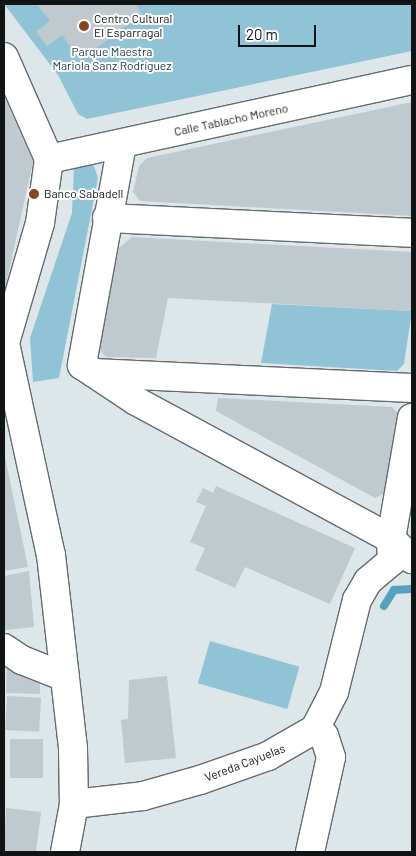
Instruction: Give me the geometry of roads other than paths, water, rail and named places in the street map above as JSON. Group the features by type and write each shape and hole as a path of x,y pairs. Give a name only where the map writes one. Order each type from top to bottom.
{"street":[{"path":"4,58 48,159 40,223 7,317 7,361 39,485 66,677 74,804 65,852"},
{"name":"Calle Tablacho Moreno","path":"48,159 412,80"},
{"path":"122,144 81,354 82,365 90,373 391,539 412,559"},
{"path":"107,218 412,233"},
{"path":"90,373 412,388"},
{"path":"310,852 331,758 324,736 315,729 334,692 352,613 368,581 389,566 391,539 412,418"},
{"path":"4,650 66,677"},
{"name":"Vereda Cayuelas","path":"74,804 143,796 191,783 268,756 315,729"}],"waterway":[{"path":"384,606 394,590 412,589"}],"place":[{"name":"Centro Cultural El Esparragal","path":"84,26"},
{"name":"Banco Sabadell","path":"34,194"}],"park label":[{"name":"Parque Maestra Mariola Sanz Rodríguez","path":"112,59"}]}
